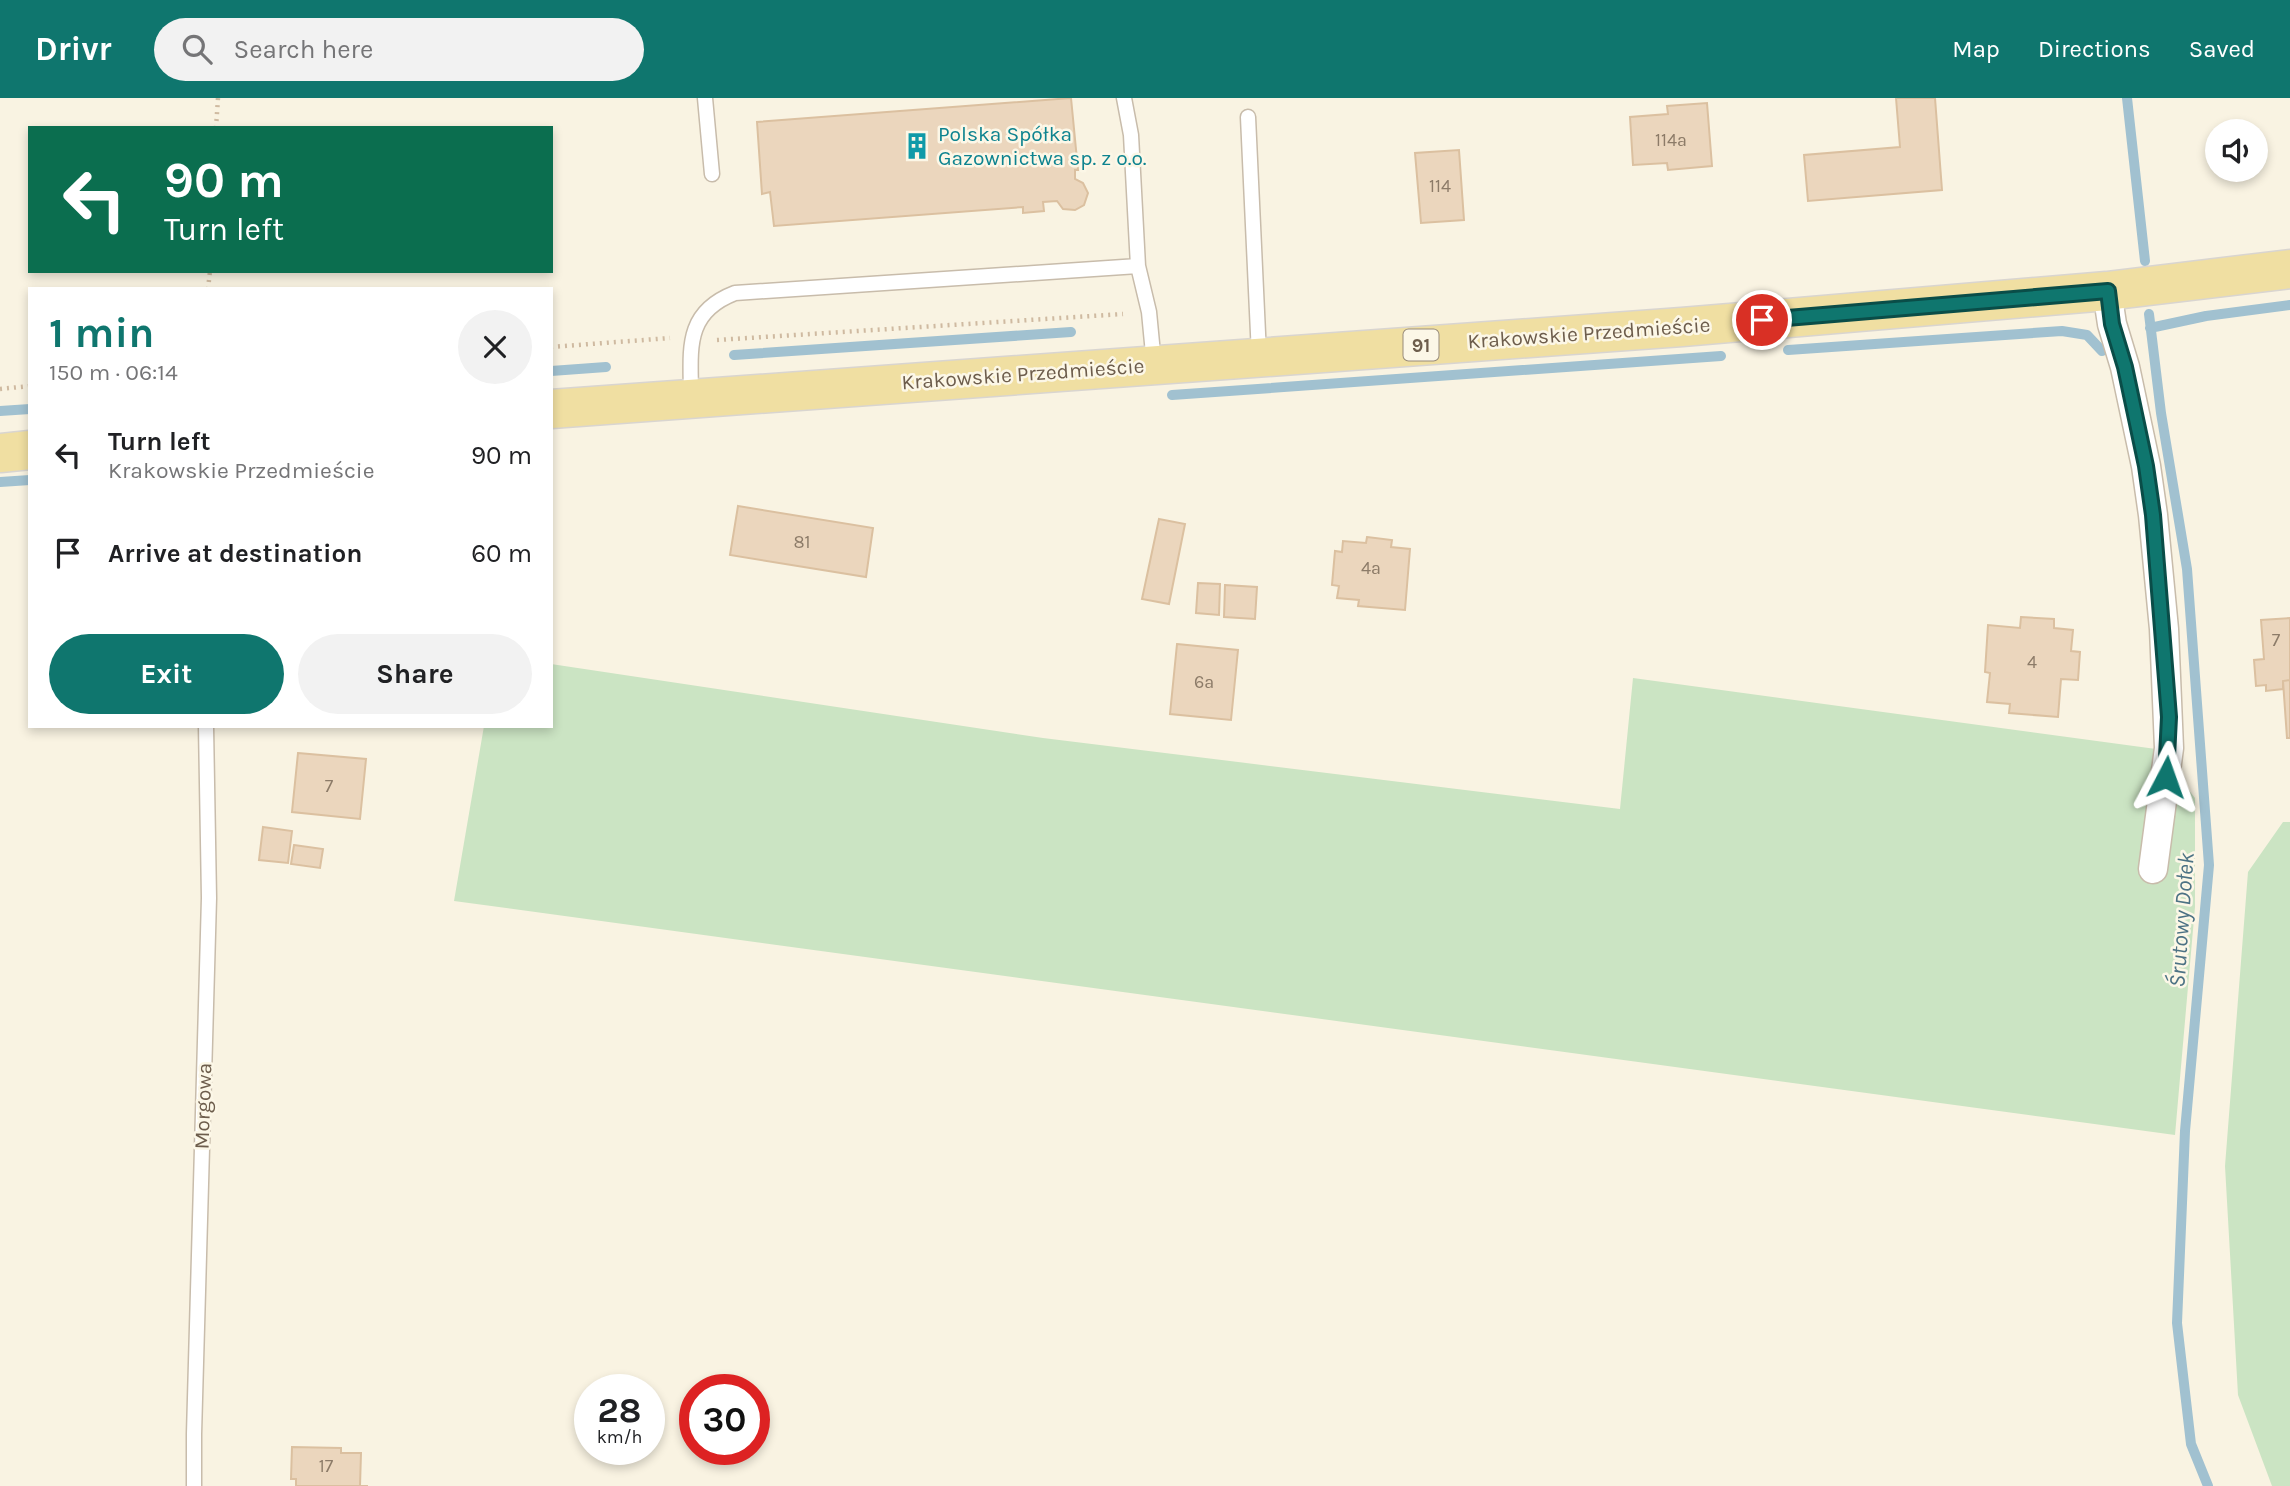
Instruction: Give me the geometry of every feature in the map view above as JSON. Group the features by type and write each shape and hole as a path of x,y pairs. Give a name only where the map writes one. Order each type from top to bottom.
{"main road":[{"name":"Krakowskie Przedmieście","path":"553,409 1682,327 2108,291 2290,269"},
{"path":"0,453 28,450"}],"street":[{"path":"2108,291 2112,324 2125,367 2146,466 2164,629 2169,748 2154,869"}],"lane":[{"path":"705,98 712,174"},
{"path":"1124,98 1131,135 1138,266 1149,312 1154,364"},
{"path":"1248,117 1259,356"},
{"path":"691,398 691,336 706,310 718,300 735,293 1138,266"},
{"name":"Morgowa","path":"194,1486 209,898 206,728"}],"path":[{"path":"216,126 218,98"},
{"path":"553,346 691,336 722,341 1149,312"},
{"path":"0,388 28,386"}],"green space":[{"path":"553,664 1043,738 1620,809 1633,678 2156,749 2195,798 2195,907 2175,1135 454,901 484,728 553,728"},
{"path":"2283,822 2290,822 2290,1486 2272,1486 2238,1395 2225,1166 2248,872"}],"building":[{"name":"Polska Spółka Gazownictwa sp. z o.o.","path":"1071,98 1078,170 1075,170 1075,179 1083,183 1088,193 1084,205 1075,210 1063,209 1057,201 1043,202 1044,211 1023,213 1023,207 774,226 770,192 762,194 757,122"},
{"path":"1896,98 1935,98 1942,190 1808,201 1804,155 1900,147"},
{"path":"1707,103 1712,166 1668,170 1667,163 1633,165 1630,117 1668,114 1667,106"},
{"path":"1459,150 1464,220 1421,223 1415,153"},
{"path":"738,506 873,528 866,577 730,555"},
{"path":"1159,519 1185,524 1169,604 1142,599"},
{"path":"1367,537 1392,540 1391,547 1410,549 1405,610 1358,606 1359,600 1337,598 1339,586 1332,585 1335,551 1342,552 1343,541 1366,543"},
{"path":"1198,583 1220,584 1219,615 1196,613"},
{"path":"1225,585 1257,587 1255,619 1224,617"},
{"path":"2021,617 2054,619 2054,628 2073,630 2071,651 2080,652 2078,680 2061,679 2058,717 2009,713 2010,704 1987,702 1990,673 1985,672 1988,625 2020,628"},
{"path":"2290,618 2290,680 2283,681 2283,689 2266,691 2266,685 2256,686 2254,660 2264,659 2261,620"},
{"path":"1177,644 1238,650 1231,720 1170,714"},
{"path":"2290,680 2290,738 2287,738 2283,681"},
{"path":"298,753 366,759 360,819 292,812"},
{"path":"263,827 292,831 288,863 259,860"},
{"path":"294,845 323,849 320,868 291,864"},
{"path":"292,1447 341,1448 341,1453 361,1453 360,1486 296,1486 296,1479 291,1479"}],"waterway":[{"name":"Śrutowy Dołek","path":"2127,98 2145,261"},
{"path":"2150,328 2206,316 2290,305"},
{"name":"Śrutowy Dołek","path":"2149,314 2161,413 2187,569 2209,865 2185,1131 2177,1323 2191,1444 2208,1486"},
{"path":"1788,350 2062,331 2087,335 2102,351"},
{"path":"734,355 1071,332"},
{"path":"1172,395 1721,356"},
{"path":"553,371 606,367"},
{"path":"0,411 28,409"},
{"path":"0,482 28,480"}],"place":[{"name":"Polska Spółka Gazownictwa sp. z o.o.","path":"917,146"}],"route":[{"path":"1762,320 2108,291 2112,324 2125,367 2146,466 2153,515 2169,717 2166,777"}]}
